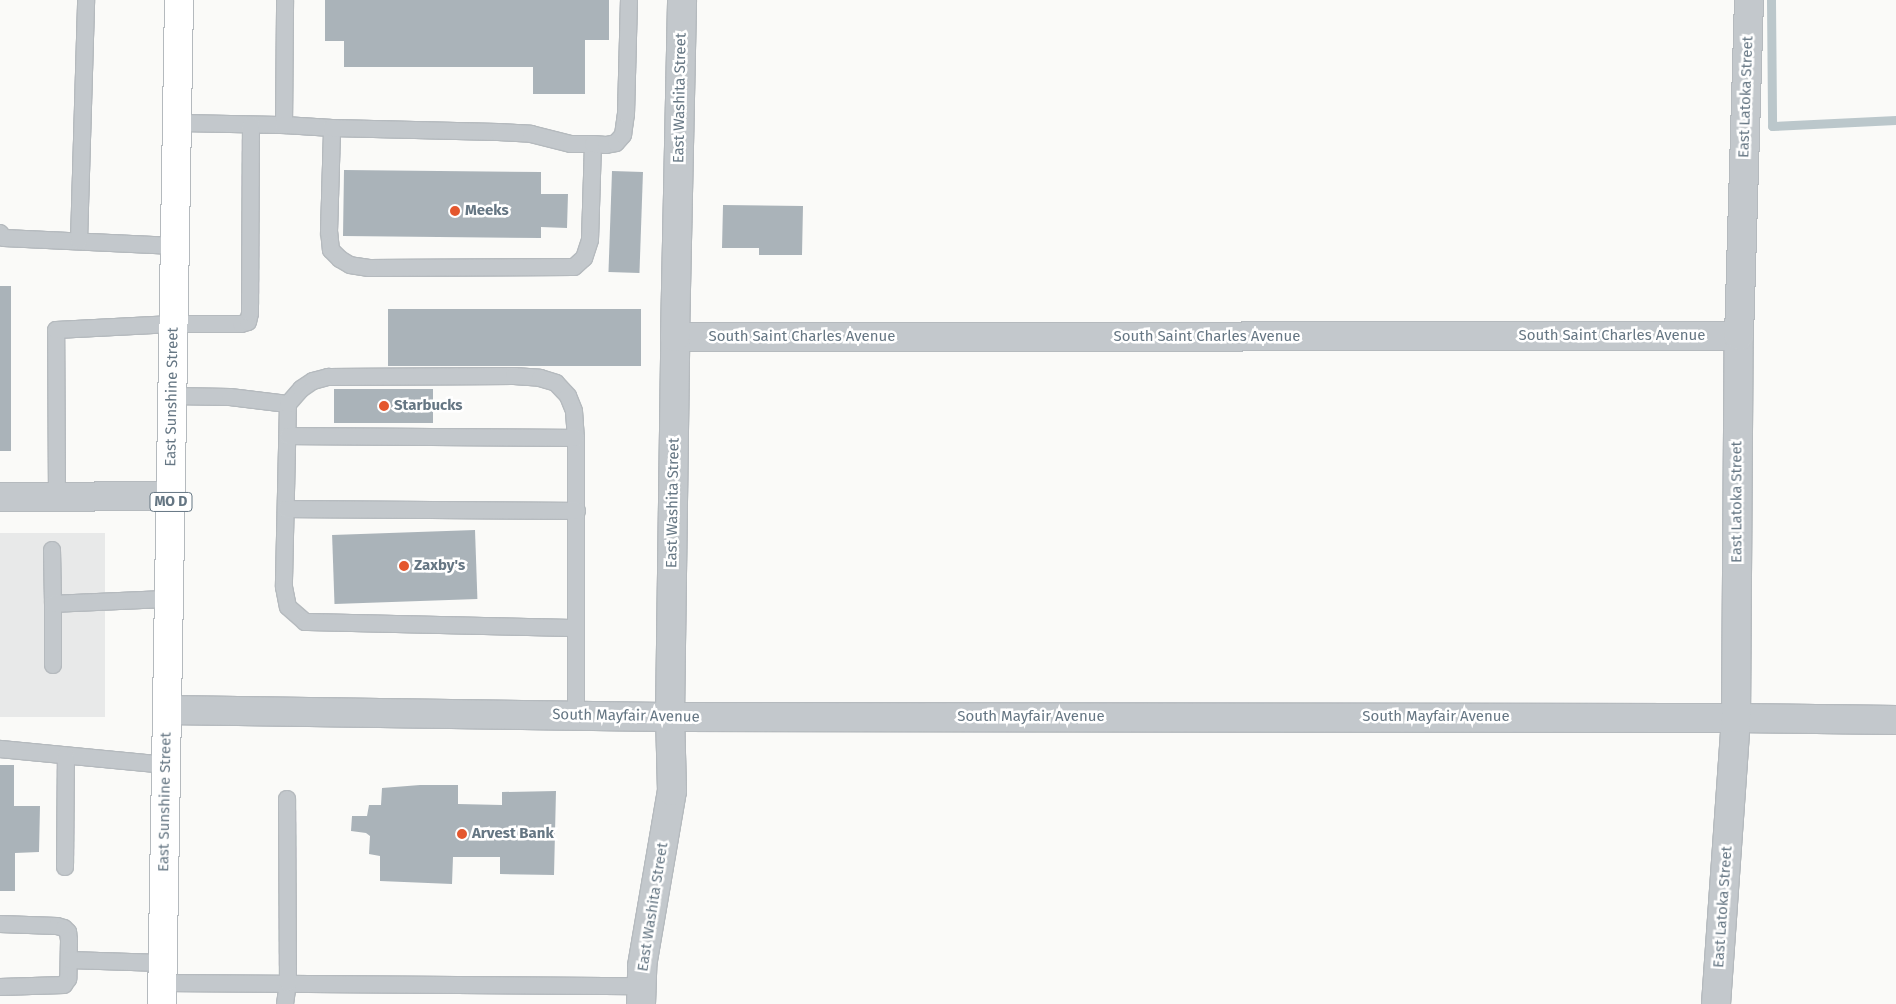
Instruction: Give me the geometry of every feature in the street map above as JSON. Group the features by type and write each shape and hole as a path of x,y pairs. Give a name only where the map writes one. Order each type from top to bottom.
{"main road":[{"name":"East Sunshine Street","path":"162,983 179,0"}],"street":[{"name":"East Washita Street","path":"641,995 642,966 656,872 672,791 670,717 682,0"},
{"name":"East Latoka Street","path":"1716,1004 1736,718 1739,336 1749,0"},
{"name":"South Saint Charles Avenue","path":"675,337 1739,336"},
{"path":"0,497 171,496"},
{"name":"South Mayfair Avenue","path":"167,710 670,717 1736,718 1896,720"}],"lane":[{"path":"79,241 86,0"},
{"path":"284,125 285,0"},
{"path":"177,123 498,132 531,134 571,144 606,145 616,143 623,135 626,114 629,0"},
{"path":"57,497 56,330 174,324 241,324 248,322 250,313 251,125"},
{"path":"332,128 329,232 331,250 350,265 369,268 574,267 584,258 590,240 593,144"},
{"path":"0,233 4,238 175,246"},
{"path":"575,628 305,622 288,607 284,587 288,404 302,389 312,382 328,376 514,376 540,378 556,383 568,396 574,411 576,438 576,715"},
{"path":"172,396 230,397 288,404"},
{"path":"288,436 576,438"},
{"path":"286,509 577,511"},
{"path":"52,550 54,604 53,665"},
{"path":"54,604 169,599"},
{"path":"0,749 166,765"},
{"path":"65,867 66,756"},
{"path":"285,1004 288,984 287,799"},
{"path":"0,924 64,928 68,932 69,960 68,979 64,986 0,987"},
{"path":"69,960 162,983 288,984 641,995"}],"shaded area":[{"path":"0,533 105,533 105,717 0,717"}],"building":[{"path":"325,0 609,0 609,40 585,40 585,94 533,94 533,67 344,67 344,41 325,41"},
{"name":"Meeks","path":"344,170 541,172 541,194 568,194 567,228 541,227 541,238 343,236"},
{"path":"612,171 643,172 639,273 608,272"},
{"path":"723,205 803,206 802,255 759,255 759,248 722,248"},
{"path":"0,286 11,286 11,451 0,451"},
{"path":"388,309 641,309 641,366 388,366"},
{"name":"Starbucks","path":"334,389 433,389 433,423 334,423"},
{"name":"Zaxby's","path":"475,530 477,599 334,604 332,535"},
{"path":"0,765 14,765 14,806 40,806 39,852 15,853 15,891 0,891"},
{"name":"Arvest Bank","path":"458,785 458,804 502,805 502,792 556,791 554,875 500,874 500,857 453,857 452,884 380,881 380,856 369,854 370,836 366,833 351,831 352,816 367,816 369,805 381,805 382,788"}],"waterway":[{"path":"1771,0 1772,126 1896,120"}],"place":[{"name":"Meeks","path":"455,211"},
{"name":"Starbucks","path":"384,406"},
{"name":"Zaxby's","path":"404,566"},
{"name":"Arvest Bank","path":"462,834"}]}
